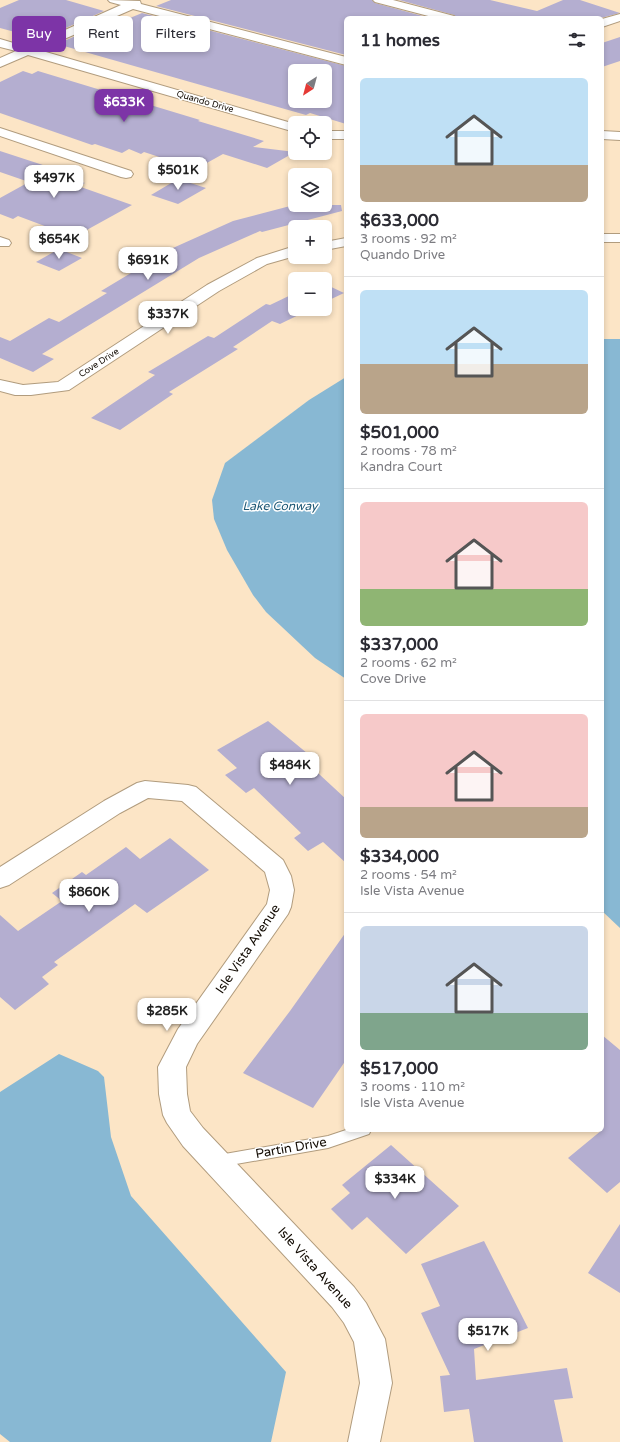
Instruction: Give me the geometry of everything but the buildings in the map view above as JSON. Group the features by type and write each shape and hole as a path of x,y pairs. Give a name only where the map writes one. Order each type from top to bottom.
{"street":[{"path":"114,0 138,2 344,60"},
{"path":"379,0 442,16"},
{"path":"66,34 138,2"},
{"path":"604,22 620,18"},
{"name":"Quando Drive","path":"0,43 12,47"},
{"path":"0,63 25,52"},
{"name":"Quando Drive","path":"30,52 288,126"},
{"path":"0,132 126,174"},
{"path":"332,136 344,135"},
{"path":"604,135 620,136"},
{"path":"604,238 620,238"},
{"path":"332,245 344,242"},
{"name":"Cove Drive","path":"0,385 6,388 36,390 63,386 213,288 262,260 288,253"},
{"name":"Isle Vista Avenue","path":"0,879 112,807 145,789 188,793 274,866 281,880 284,892 280,907 187,1037 172,1066 173,1094 177,1115 193,1137 343,1297 355,1313 369,1339 376,1383 364,1442"}],"lane":[{"name":"Partin Drive","path":"216,1162 328,1142 358,1132"}],"water":[{"path":"604,339 620,339 620,928 604,913"},
{"name":"Lake Conway","path":"344,378 344,678 315,658 266,612 253,595 227,550 214,519 212,500 225,463 309,400"},
{"path":"59,1054 98,1071 104,1077 111,1137 131,1196 286,1372 271,1442 10,1442 0,1434 0,1092"}]}
